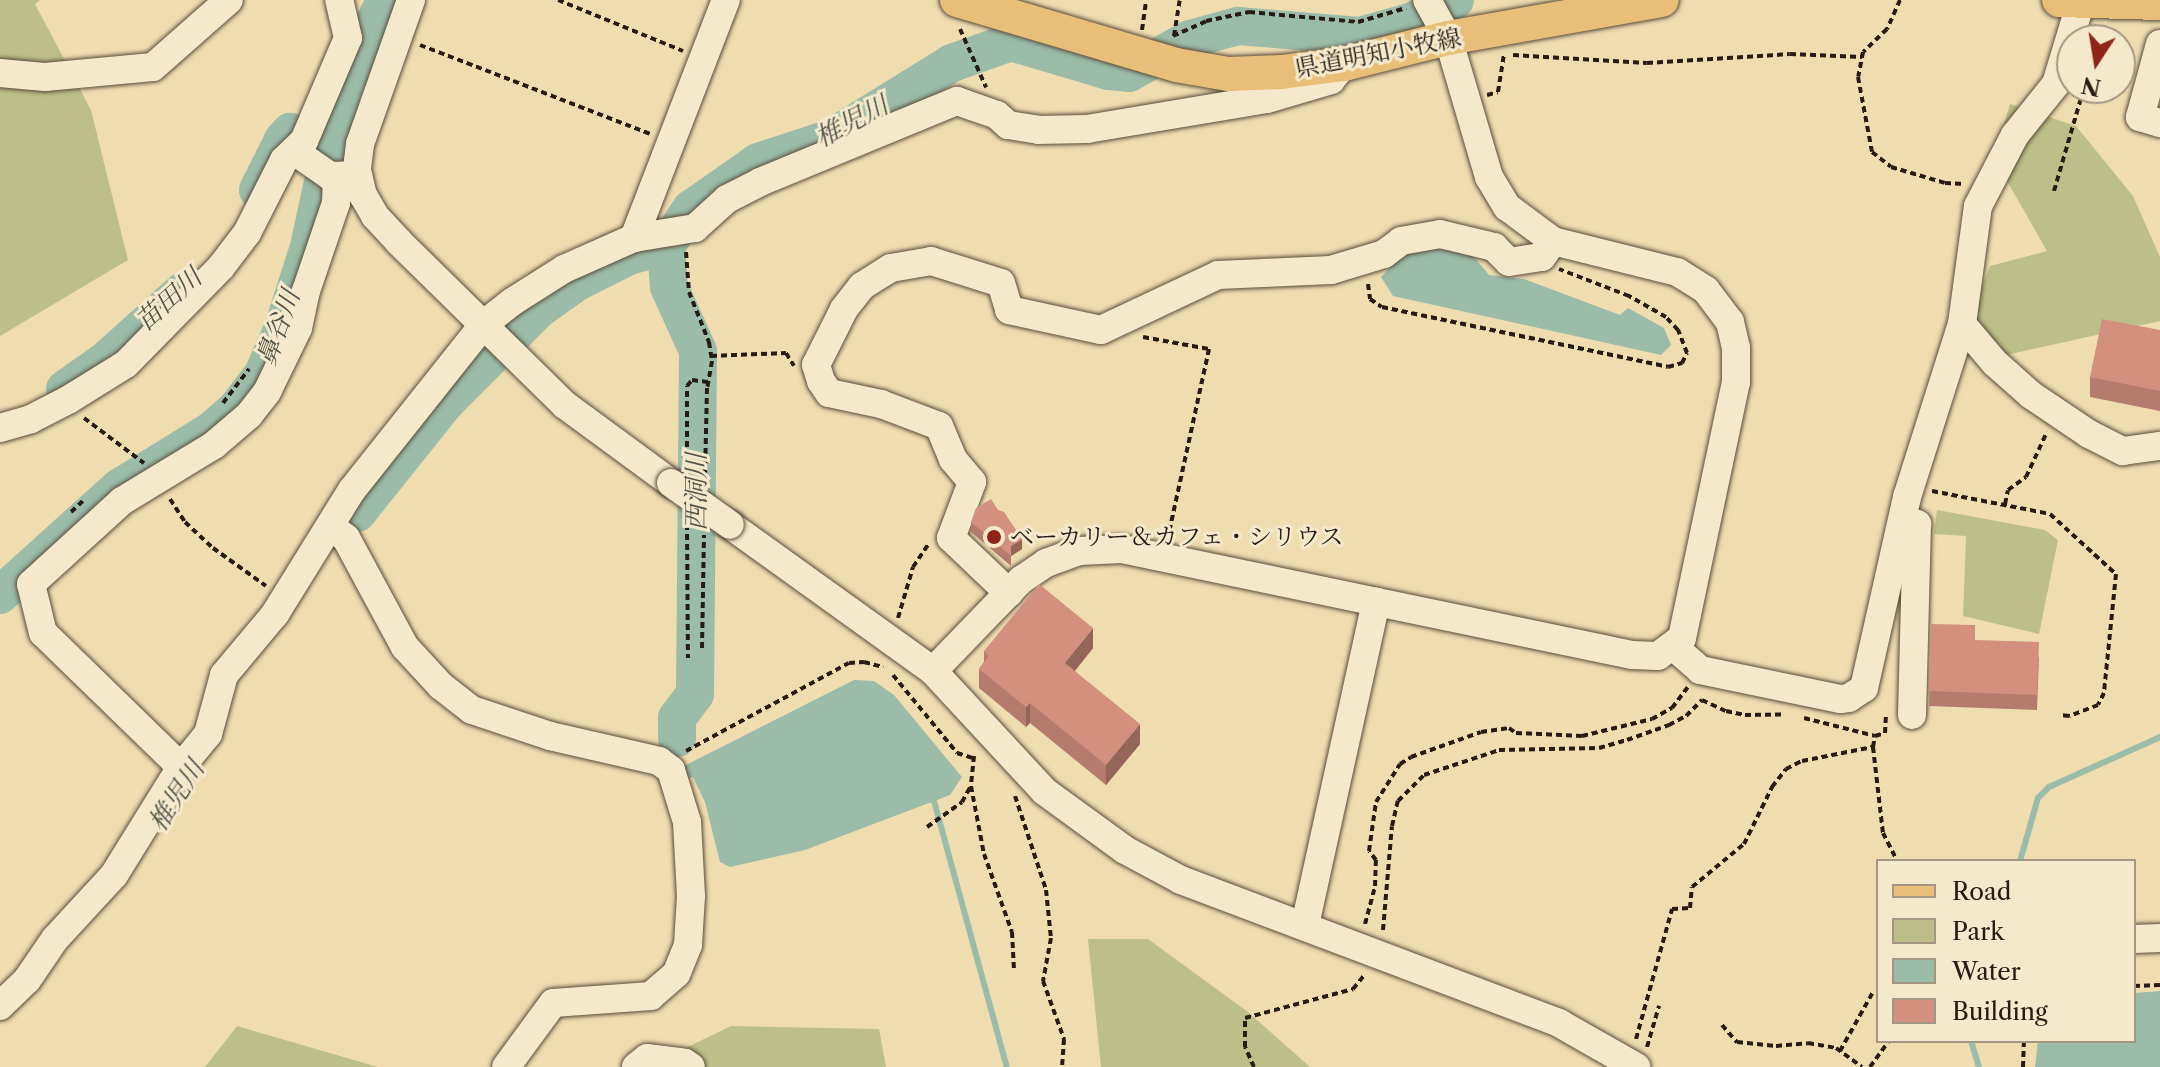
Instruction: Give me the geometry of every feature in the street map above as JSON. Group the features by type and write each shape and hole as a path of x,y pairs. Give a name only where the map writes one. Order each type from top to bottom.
{"main road":[{"name":"県道明知小牧線","path":"957,0 1158,45 1228,74 1281,72 1344,64 1432,15 1662,0"},
{"path":"2059,0 2160,3"}],"street":[{"path":"0,73 45,77 153,67 229,0"},
{"path":"339,0 348,38 304,141 326,169 363,195 375,216 565,405 671,483 717,525 892,639 933,671 1044,791 1125,850 1181,880 1559,1023 1633,1064"},
{"path":"0,428 31,419 68,400 126,364 151,343 221,267 247,233 284,160 326,169 360,144 411,0"},
{"path":"634,238 726,0"},
{"path":"1674,647 1700,670 1840,699 1858,694 1869,678 1910,487 1962,324 1978,206 2015,135 2056,84 2081,1"},
{"path":"1432,15 1467,100 1489,177 1507,207 1542,250"},
{"path":"2160,44 2140,117 2160,123"},
{"path":"0,1006 27,980 55,939 114,875 181,767 208,734 224,675 286,596 330,526 401,426 488,328 564,269 634,238 695,228 727,199 760,182 957,101 997,115 1008,125 1038,130 1087,129 1267,99 1331,80 1344,64"},
{"path":"181,767 43,633 31,584 122,501 148,463 214,445 249,415 273,382 298,328 306,291 336,203 326,169"},
{"path":"933,671 1009,593 1046,563 1079,551 1122,549 1632,655 1658,656 1674,647 1687,626 1736,382 1736,348 1730,322 1706,290 1677,272 1542,250 1509,262 1494,247 1440,234 1401,241 1384,254 1331,270 1218,275 1101,330 1009,310 1001,283 931,261 891,268 862,286 844,309 816,365 829,393 881,404 939,426 953,459 972,482 951,538 1009,593"},
{"path":"1962,324 1995,363 2089,434 2123,451 2160,446"},
{"path":"1902,520 1917,524 1912,715"},
{"path":"330,526 346,538 405,647 441,686 472,710 550,736 663,764 671,770 687,822 691,896 688,945 676,974 651,996 553,1003 506,1067"},
{"path":"1305,925 1376,602"},
{"path":"2136,939 2160,938"},
{"path":"636,1067 647,1058 685,1063 691,1067"}],"path":[{"path":"558,0 703,59"},
{"path":"1146,0 1158,45"},
{"path":"1158,45 1180,0"},
{"path":"1900,0 1887,29 1862,57 1858,77 1872,152 1891,167 1918,176 1945,183 1988,184"},
{"path":"1158,45 1206,21 1249,12 1358,22 1432,15"},
{"path":"398,37 672,143"},
{"path":"969,48 979,67"},
{"path":"1467,100 1498,92 1502,55 1647,63 1790,54 1862,57"},
{"path":"2054,191 2079,104"},
{"path":"695,228 686,245 689,292 711,356 707,382 705,480"},
{"path":"1384,254 1367,281 1370,299 1382,307 1668,367 1682,363 1687,353 1678,330 1666,317 1542,250"},
{"path":"1101,330 1209,349 1164,557"},
{"path":"711,356 786,353 797,371"},
{"path":"221,405 253,364"},
{"path":"692,380 707,382"},
{"path":"68,400 92,427 148,463 185,522 277,594 286,596"},
{"path":"2005,504 2008,490 2026,477 2034,464 2056,411"},
{"path":"128,468 148,463"},
{"path":"1910,487 2050,514 2116,574 2104,693 2098,705 2069,716 2060,715"},
{"path":"67,517 93,493"},
{"path":"702,648 717,525"},
{"path":"892,639 913,567 930,542"},
{"path":"663,764 849,663 864,662 881,666 895,676 957,753 972,758"},
{"path":"1369,950 1376,860 1369,851 1376,802 1400,764 1411,757 1481,732 1509,728 1516,733 1582,736 1637,723 1664,714 1679,702 1689,685 1698,686"},
{"path":"1254,1067 1245,1047 1245,1018 1353,989 1369,950 1398,801 1424,775 1499,750 1599,748 1669,725"},
{"path":"1875,736 1873,747 1883,833 1896,859"},
{"path":"993,738 972,758 971,786 984,854 1012,932 1014,969"},
{"path":"1633,1064 1672,909 1690,908 1692,887 1744,844 1772,787 1786,769 1802,761 1873,747"},
{"path":"1025,772 1015,795 1046,890 1051,938 1043,981 1064,1039 1062,1067"},
{"path":"927,827 962,802 971,786"},
{"path":"2136,986 2160,985"},
{"path":"1840,1051 1873,992"},
{"path":"1633,1064 1646,1049 1659,1006"},
{"path":"1722,1025 1737,1042 1776,1046 1808,1043 1840,1051 1862,1067"},
{"path":"1870,1067 1888,1043"},
{"path":"2023,1067 2024,1043"}],"green space":[{"path":"0,0 40,0 35,4 91,110 128,260 0,336"},
{"path":"2010,104 2076,126 2133,196 2160,257 2160,321 2006,355 1968,322 1990,266 2047,251 1994,158"},
{"path":"1937,510 2045,530 2058,540 2039,634 1963,616 1966,536 1934,534"},
{"path":"1088,939 1148,939 1248,1012 1310,1067 1101,1067"},
{"path":"237,1026 378,1067 205,1067"},
{"path":"731,1026 879,1029 886,1067 646,1067"}],"water":[{"path":"1425,248 1470,252 1489,275 1524,279 1620,315 1628,308 1664,328 1671,345 1661,355 1393,296 1381,277 1400,257"},
{"path":"854,680 874,681 894,695 962,777 950,795 805,850 730,867 720,862 705,802 693,777 685,779 680,768"},
{"path":"2160,991 2160,1067 2035,1067 2038,1043 2136,1043 2136,993"}],"building":[{"path":"2102,319 2160,330 2160,391 2090,377"},
{"path":"991,499 1022,539 1011,546 1011,556 971,522 976,508"},
{"path":"1039,584 1093,628 1065,663 1140,724 1106,765 1030,703 1026,707 979,669 989,656 984,651"},
{"path":"1931,624 1975,625 1975,640 2039,642 2037,695 1929,691"}],"waterway":[{"name":"鼻谷川","path":"0,595 119,488 212,430 237,408 263,374 283,328 309,247 343,89 385,0"},
{"name":"椎児川","path":"357,513 446,402 539,309 577,282 629,256 666,246 691,209 758,162 831,138 952,63 1011,42 1108,71 1129,73 1190,39 1238,26 1360,36 1413,21 1455,0"},
{"name":"苗田川","path":"258,190 290,132"},
{"name":"西洞川","path":"666,246 669,287 698,351 695,694 677,718 677,738"},
{"name":"苗田川","path":"65,389 105,361 183,291"},
{"path":"2021,859 2038,798 2049,787 2160,737"},
{"path":"930,799 934,801 1007,1067"},
{"path":"1972,1043 1979,1067"}],"place":[{"name":"ベーカリー＆カフェ・シリウス","path":"994,537"}]}
